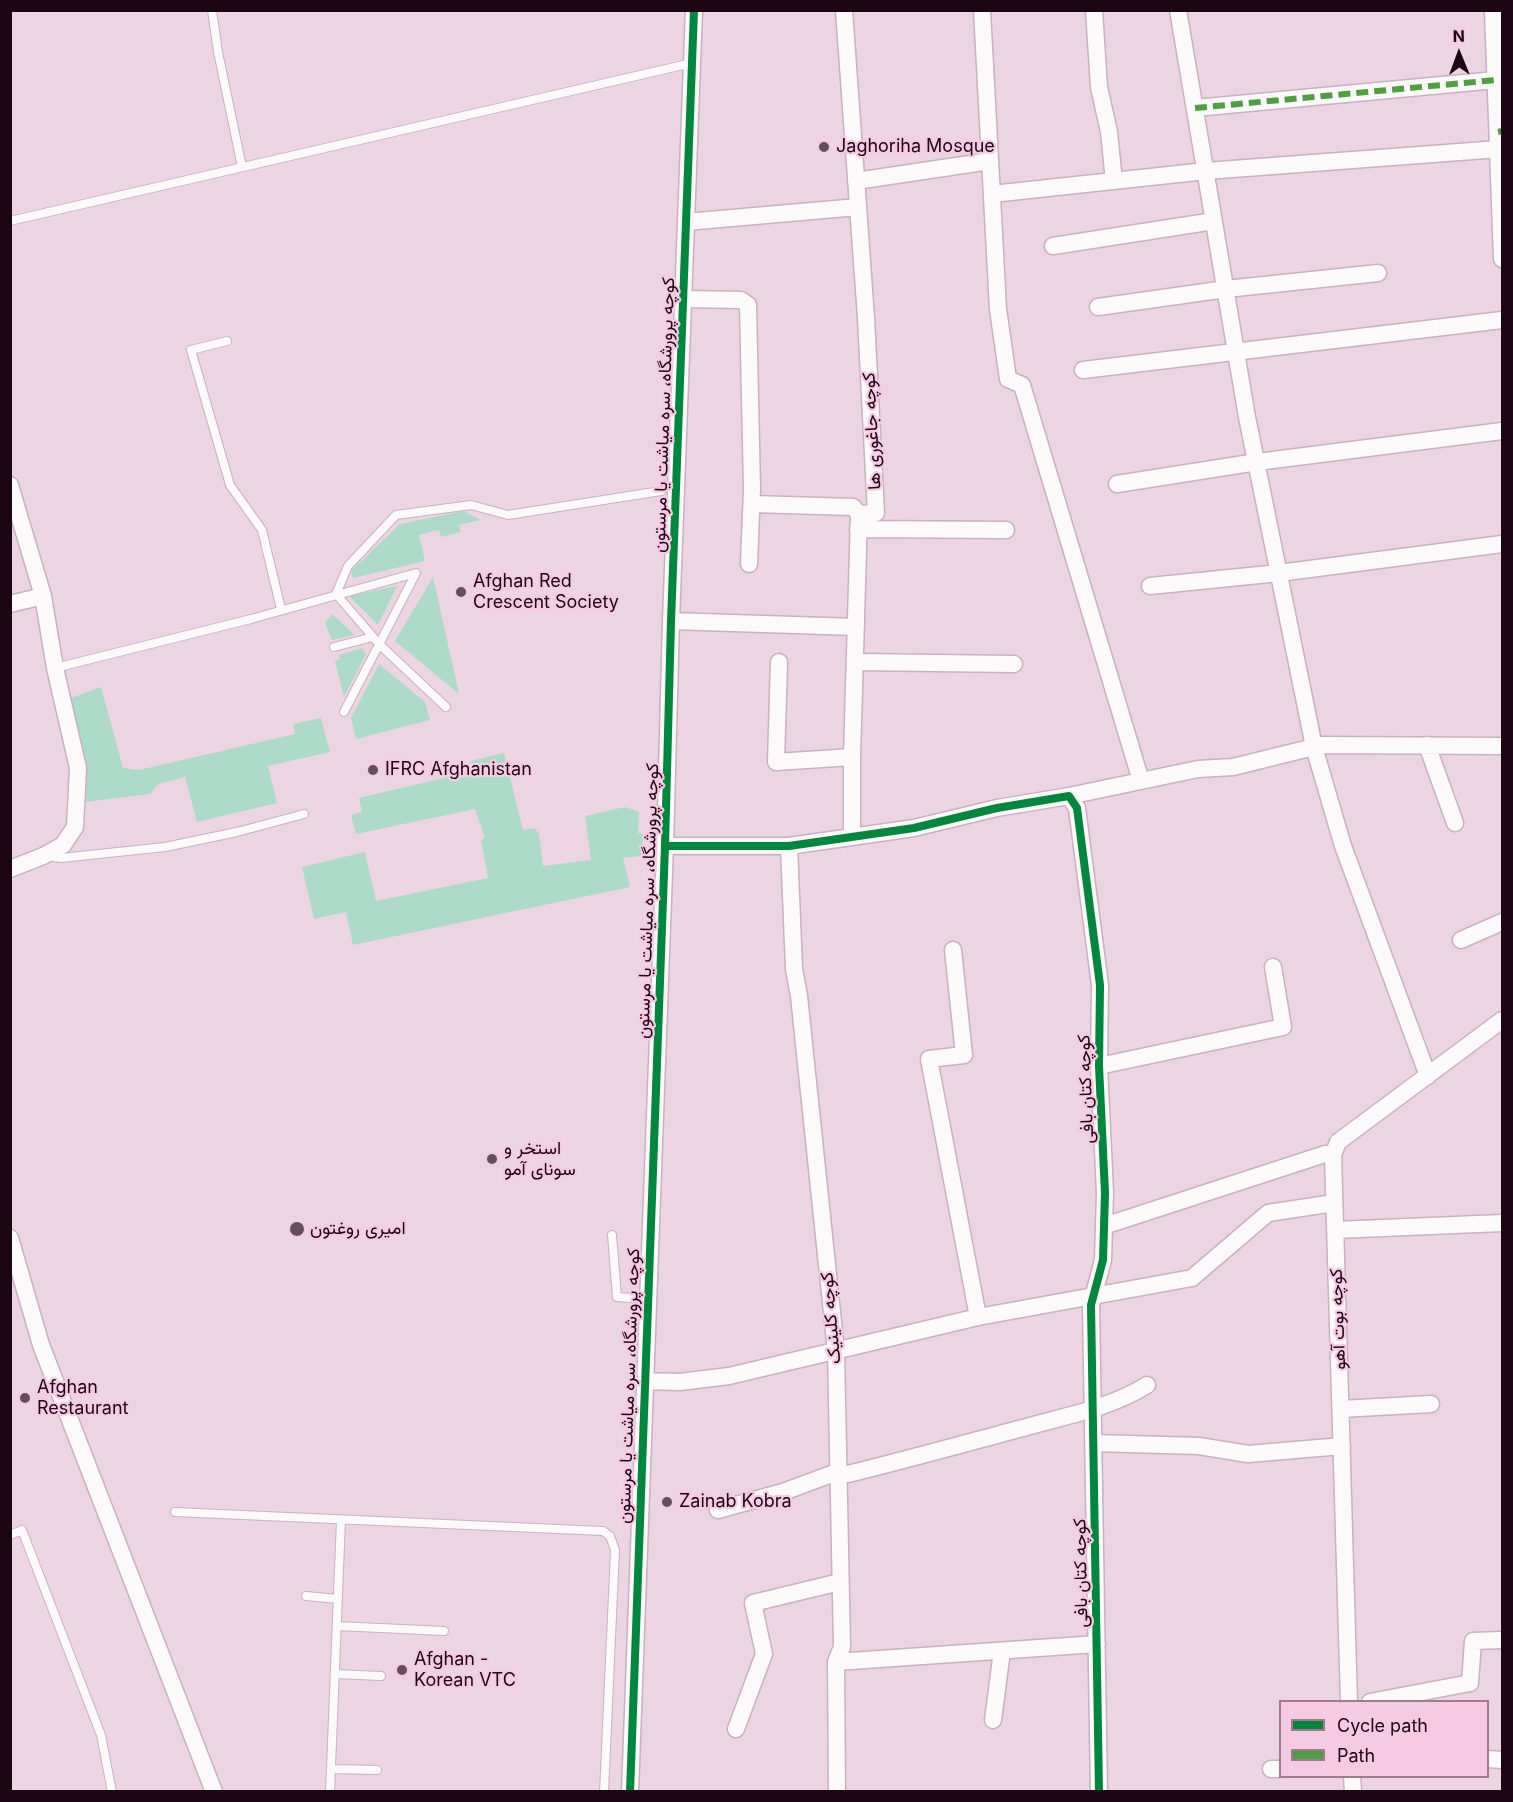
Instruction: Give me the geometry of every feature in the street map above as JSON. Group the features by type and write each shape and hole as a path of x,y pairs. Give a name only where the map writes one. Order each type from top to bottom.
{"street":[{"name":"کوچه پرورشگاه، سره میاشت یا مرستون","path":"630,1791 694,10"},
{"name":"کوچه جاغوری ها","path":"844,10 876,513 859,522"},
{"path":"982,10 998,309 1008,379 1022,385 1141,781"},
{"path":"1094,10 1099,87 1109,132 1114,181"},
{"path":"1178,10 1236,353 1314,747 1343,846 1428,1076"},
{"path":"1493,10 1500,131 1498,149 1503,259"},
{"path":"1195,108 1496,80"},
{"path":"992,194 1206,171 1498,149"},
{"path":"856,181 990,161"},
{"path":"686,222 858,207"},
{"path":"1053,246 1214,221"},
{"path":"1098,308 1226,289 1378,273"},
{"path":"684,299 741,300 748,305 752,504 749,564"},
{"path":"1083,370 1503,320"},
{"path":"1117,484 1257,462 1503,431"},
{"path":"10,486 43,596 55,668 78,768 75,827 63,845 10,869"},
{"path":"752,504 853,507 859,522 852,837"},
{"path":"859,522 1005,530"},
{"path":"1150,586 1279,573 1503,544"},
{"path":"10,604 43,596"},
{"path":"671,621 856,627"},
{"path":"778,662 776,762 852,757"},
{"path":"855,662 1014,664"},
{"path":"665,846 789,846 914,828 997,808 1070,796 1198,769 1233,767 1322,745 1503,746"},
{"path":"1427,745 1455,823"},
{"name":"کوچه کتان بافی","path":"1070,796 1077,808 1100,985 1099,1066 1105,1192 1103,1260 1090,1305 1099,1791"},
{"name":"کوچه کلینیک","path":"789,846 794,969 799,996 836,1351 842,1647 836,1662 837,1791"},
{"path":"1461,940 1503,922"},
{"path":"953,950 964,1055 929,1059 978,1317"},
{"path":"1099,1066 1283,1027 1273,967"},
{"path":"1104,1226 1325,1154 1333,1155 1338,1142 1503,1020"},
{"name":"کوچه بوت آهو","path":"1333,1155 1349,1700"},
{"path":"644,1381 680,1382 729,1376 978,1317 1192,1278 1268,1213 1334,1203"},
{"path":"1335,1230 1503,1223"},
{"path":"10,1238 41,1345 214,1791"},
{"path":"718,1510 783,1492 837,1472 848,1474 1092,1409 1128,1397 1147,1385"},
{"path":"1341,1409 1431,1404"},
{"path":"1093,1443 1199,1446 1248,1454 1342,1446"},
{"path":"736,1730 764,1654 753,1604 840,1582"},
{"path":"1376,1700 1470,1683 1473,1641 1503,1640"},
{"path":"836,1662 1097,1644"},
{"path":"993,1720 1002,1652"}],"lane":[{"path":"212,10 218,52 242,167"},
{"path":"10,221 692,63"},
{"path":"227,340 191,350 230,485 262,530 281,609"},
{"path":"336,594 348,566 396,515 471,505 508,515 661,491"},
{"path":"55,668 251,619 416,573 344,712"},
{"path":"336,594 380,645 446,706"},
{"path":"334,647 373,637"},
{"path":"43,856 61,858 165,847 237,832 304,814"},
{"path":"612,1235 617,1297 648,1299"},
{"path":"175,1512 603,1531 610,1536 615,1550 604,1791"},
{"path":"330,1791 341,1520"},
{"path":"10,1535 22,1530 102,1735 112,1791"},
{"path":"306,1596 338,1599"},
{"path":"337,1626 444,1631"},
{"path":"335,1674 381,1676"},
{"path":"331,1769 377,1770"}],"green space":[{"path":"464,511 480,520 459,525 460,532 441,537 439,530 419,535 425,561 353,578 351,571 400,524"},
{"path":"433,577 459,694 395,641"},
{"path":"397,586 378,625 349,596"},
{"path":"332,614 355,635 332,640 325,623"},
{"path":"362,648 366,654 344,697 335,661 340,659 339,655"},
{"path":"379,664 425,702 430,720 356,739 351,718"},
{"path":"101,687 123,768 139,770 295,734 293,724 321,718 330,752 268,766 277,803 197,822 185,777 158,784 150,794 77,803 63,701"},
{"path":"504,753 523,830 535,828 539,834 543,866 591,860 585,816 625,807 639,812 638,833 643,834 642,856 623,858 630,887 353,945 346,912 314,919 302,867 365,852 376,901 488,878 481,840 485,838 475,809 356,834 351,815 362,812 359,798 473,771 471,761"}],"marked path":[{"path":"1195,108 1496,80"},
{"path":"1498,132 1502,131"}],"cycle path":[{"path":"630,1792 694,10"},
{"path":"665,846 789,846 914,828 997,808 1069,796 1077,808 1100,985 1099,1066 1105,1193 1103,1260 1091,1305 1099,1792"}],"place":[{"name":"Jaghoriha Mosque","path":"824,147"},
{"name":"Afghan Red Crescent Society","path":"461,592"},
{"name":"IFRC Afghanistan","path":"373,770"},
{"name":"استخر و سونای آمو","path":"492,1159"},
{"name":"امیری روغتون","path":"297,1229"},
{"name":"Afghan Restaurant","path":"25,1398"},
{"name":"Zainab Kobra","path":"667,1502"},
{"name":"Afghan - Korean VTC","path":"402,1670"}]}
